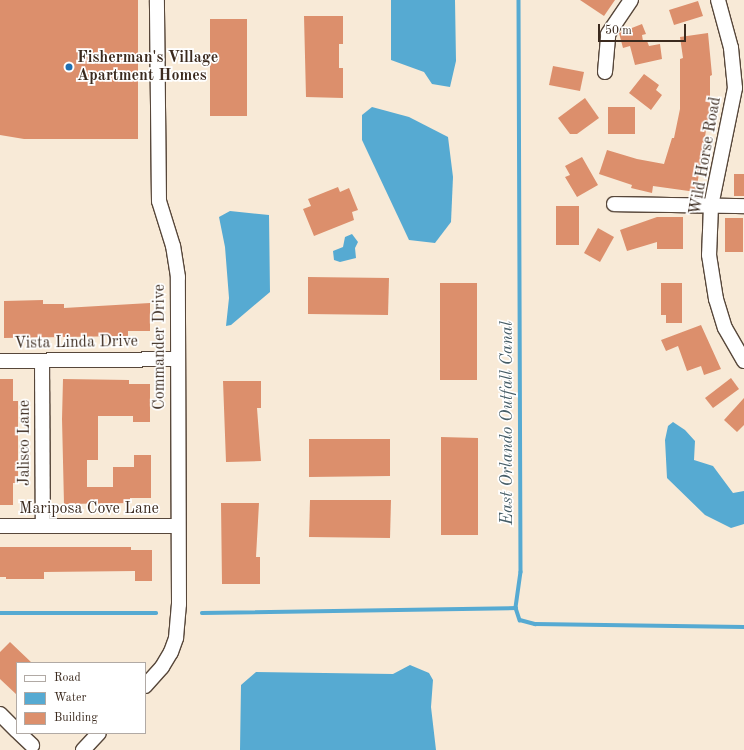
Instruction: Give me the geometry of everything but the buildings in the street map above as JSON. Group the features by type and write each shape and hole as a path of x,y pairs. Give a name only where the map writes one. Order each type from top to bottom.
{"street":[{"name":"Commander Drive","path":"146,685 162,667 176,638 179,604 177,359 178,277 173,246 159,201 157,0"},
{"path":"605,72 608,34 631,0"},
{"name":"Wild Horse Road","path":"718,0 731,48 735,88 712,206 709,255 716,299 725,328 744,361"},
{"path":"614,204 744,206"},
{"name":"Vista Linda Drive","path":"0,361 42,362 177,359"},
{"name":"Jalisco Lane","path":"42,362 43,525"},
{"name":"Mariposa Cove Lane","path":"0,526 178,526"},
{"path":"0,714 16,730"},
{"path":"20,734 32,745"},
{"path":"83,750 98,734"}],"water":[{"path":"391,0 455,0 456,61 450,87 432,84 424,72 391,60"},
{"path":"372,107 409,117 448,137 453,177 451,222 435,243 409,240 362,140 362,115"},
{"path":"230,211 269,215 270,292 231,325 226,326 229,298 225,247 219,217"},
{"path":"352,234 358,242 355,248 356,258 340,262 334,260 333,251 343,247 345,237"},
{"path":"673,422 685,430 695,441 694,460 713,466 733,493 744,491 744,524 731,528 705,515 667,478 665,440 668,426"},
{"path":"410,665 429,673 433,680 431,707 436,750 240,750 241,685 256,672 393,674"}],"waterway":[{"name":"East Orlando Outfall Canal","path":"519,0 521,572 516,608 520,620 535,624 744,627"},
{"path":"202,613 516,608"},
{"path":"0,613 156,613"}],"place":[{"name":"Fisherman's Village Apartment Homes","path":"69,67"}]}
